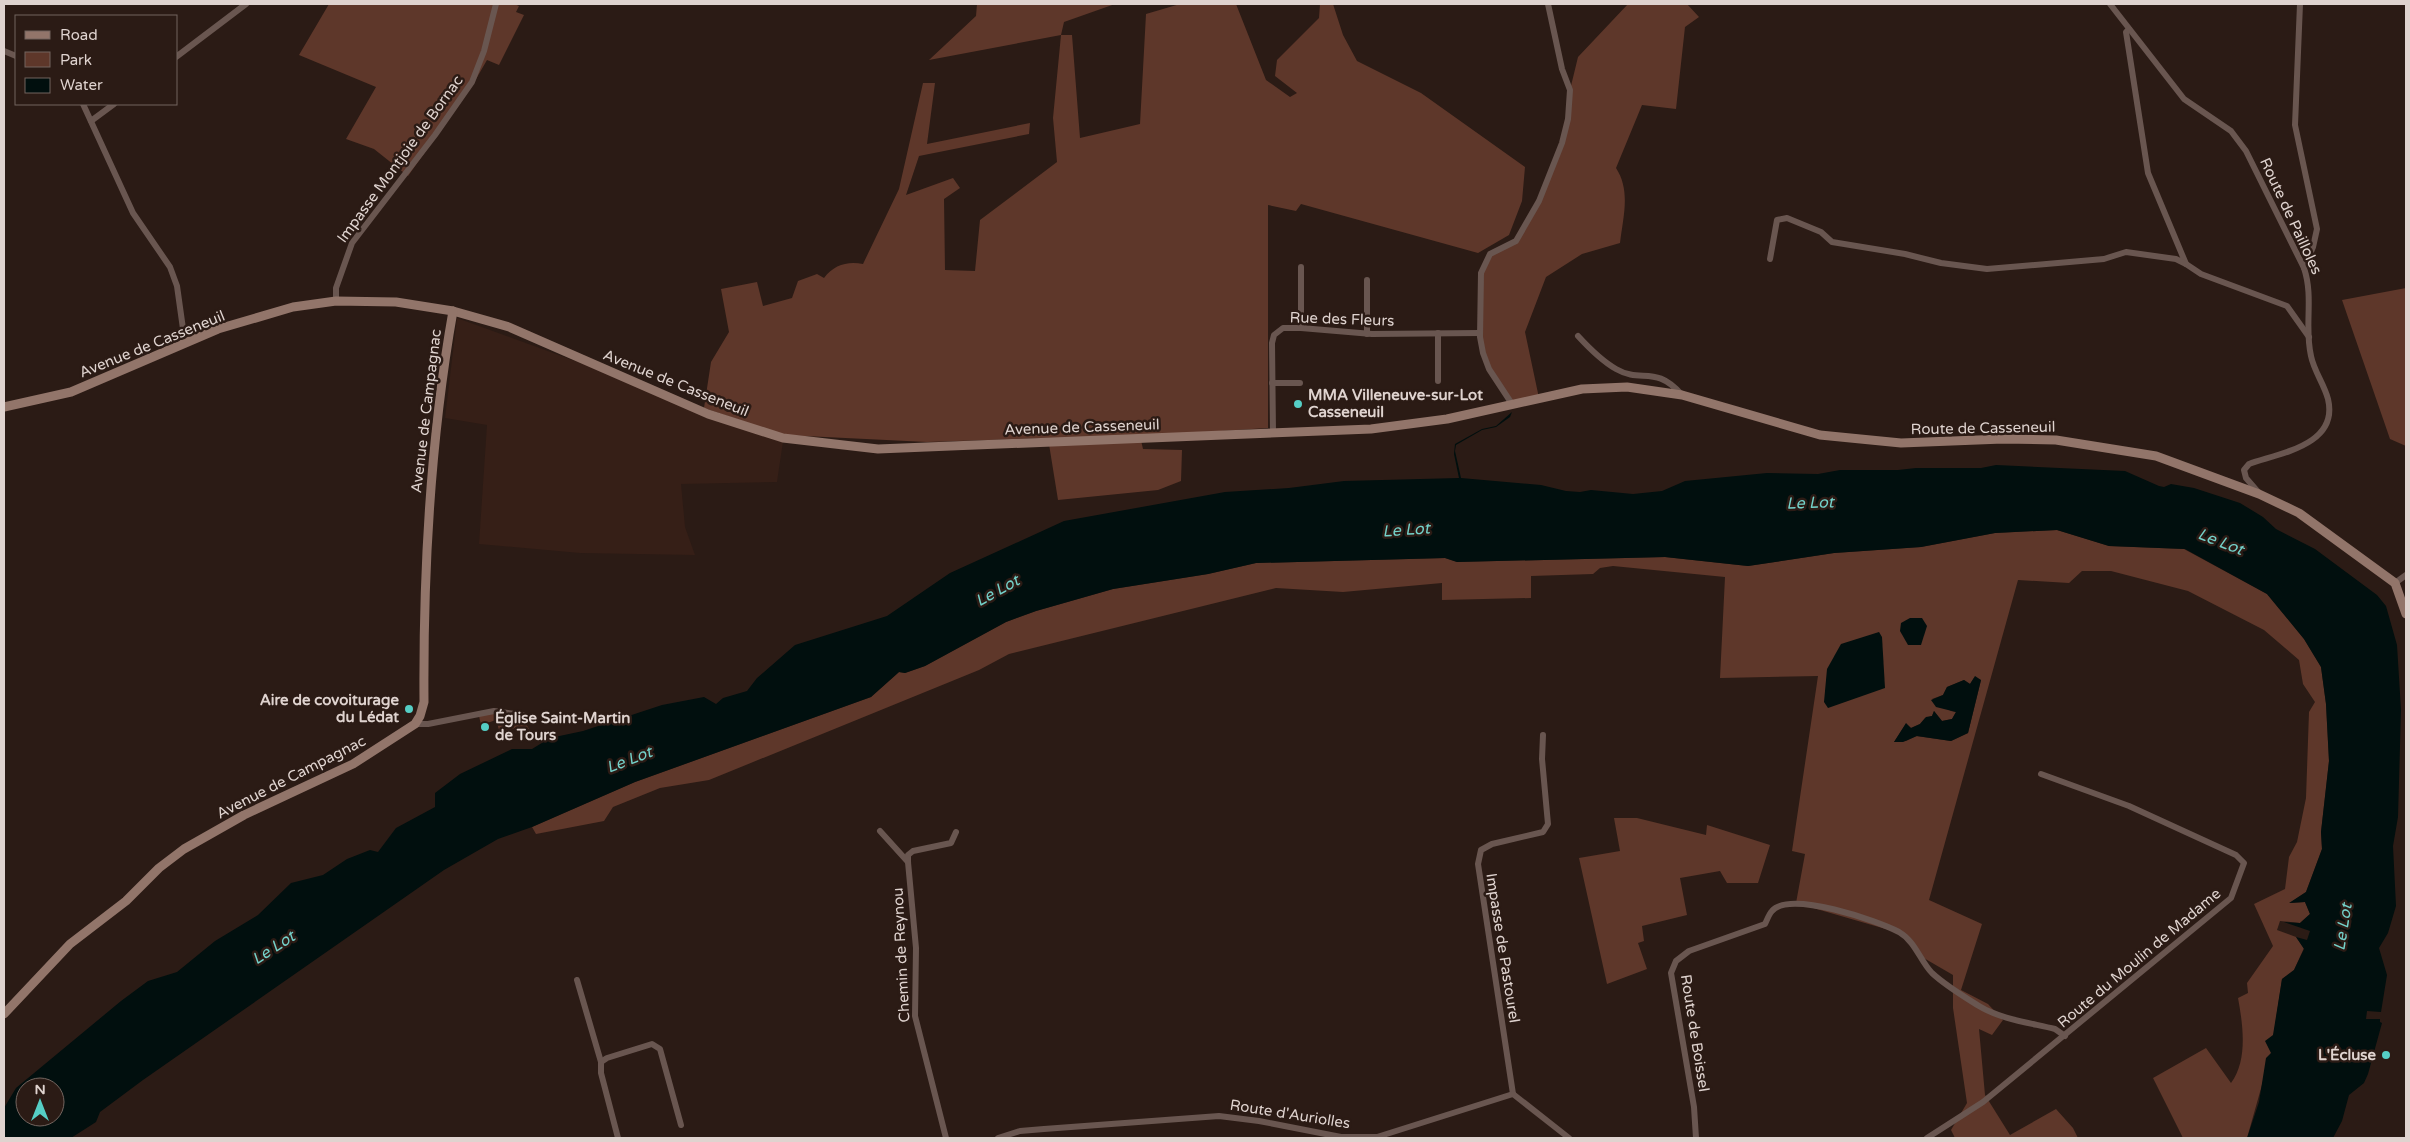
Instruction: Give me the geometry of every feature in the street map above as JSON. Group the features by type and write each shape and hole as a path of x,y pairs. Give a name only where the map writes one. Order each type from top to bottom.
{"main road":[{"name":"Avenue de Casseneuil","path":"4,407 71,392 218,329 293,307 336,301 396,302 453,311 509,327 708,414 782,438 878,449 1374,428 1447,419 1512,404"},
{"name":"Avenue de Campagnac","path":"4,1014 70,944 126,901 159,868 184,849 244,815 353,764 415,724 420,716 424,702 424,575 431,458 453,311"},
{"name":"Route de Casseneuil","path":"1512,404 1591,388 1627,387 1682,395 1820,435 1901,443 2003,439 2056,440 2156,456 2259,494 2299,513 2395,583"},
{"path":"2395,583 2406,614"}],"street":[{"path":"178,55 246,4"},
{"name":"Impasse Montjoie de Bornac","path":"336,301 336,288 352,243 436,136 472,82 484,50 496,4"},
{"path":"1512,404 1489,369 1483,353 1480,333 1481,273 1490,254 1516,241 1539,201 1562,143 1568,119 1570,90 1562,69 1548,4"},
{"name":"Route de Pailloles","path":"2110,4 2184,99 2231,131 2246,151 2304,268 2310,285 2309,338 2311,356 2328,400 2328,416 2325,430 2311,442 2249,464 2244,470 2246,478 2259,494"},
{"path":"2300,4 2295,125 2317,229 2313,247 2304,268"},
{"path":"2129,28 2126,32 2148,173 2186,264"},
{"path":"83,105 133,213 170,267 177,286 185,343"},
{"path":"91,121 113,105"},
{"path":"1770,259 1776,220 1786,218 1821,232 1832,242 1904,254 1941,263 1987,269 2104,259 2126,252 2176,259 2201,274 2287,306 2309,338"},
{"path":"1302,267 1302,328"},
{"path":"1366,334 1367,280"},
{"name":"Rue des Fleurs","path":"1273,433 1272,343 1274,335 1283,328 1366,334 1480,333"},
{"path":"1438,333 1438,381"},
{"path":"1578,336 1592,351 1617,370 1653,376 1670,382 1682,395"},
{"path":"1272,383 1300,383"},
{"path":"2395,583 2406,575"},
{"path":"415,724 428,724 494,711 523,715"},
{"name":"Impasse de Pastourel","path":"1513,1094 1478,864 1480,850 1492,844 1543,832 1548,824 1542,759 1543,735"},
{"name":"Route du Moulin de Madame","path":"1927,1138 1983,1102 2232,898 2244,863 2236,855 2129,806 2041,774"},
{"path":"880,831 908,862"},
{"path":"908,862 908,855 913,851 950,843 956,832"},
{"name":"Chemin de Reynou","path":"908,862 916,948 915,1016 946,1138"},
{"name":"Route de Boissel","path":"1696,1138 1694,1107 1671,972 1676,961 1689,951 1765,924 1772,910 1778,907 1796,903 1813,904 1839,910 1900,933 1919,951 1930,972 1980,1007 2055,1029 2065,1036"},
{"path":"577,980 602,1062 602,1073 618,1138"},
{"path":"602,1062 607,1058 652,1044 660,1049 680,1125"},
{"path":"1513,1094 1569,1138"},
{"name":"Route d'Auriolles","path":"998,1138 1020,1131 1219,1116 1259,1121 1341,1137 1368,1138 1377,1137 1513,1094"}],"shaded area":[{"path":"457,318 704,408 784,435 777,482 681,484 685,527 695,555 580,553 479,544 487,425 445,418"}],"green space":[{"path":"329,4 514,4 519,6 516,12 524,15 499,65 487,60 472,86 408,176 374,149 346,139 376,87 299,55"},
{"path":"977,4 1115,4 1064,22 1061,35 929,60 976,16"},
{"path":"1180,4 1236,4 1266,80 1290,97 1297,93 1275,76 1277,60 1319,18 1320,4 1333,4 1343,35 1357,61 1421,93 1525,167 1522,201 1509,235 1478,253 1301,204 1296,211 1268,205 1268,428 1140,436 1143,449 1182,450 1181,481 1158,490 1058,500 1048,438 927,442 784,435 704,408 711,362 729,332 721,289 757,282 763,306 792,298 798,281 817,274 824,278 841,265 863,264 899,189 923,83 935,83 927,144 1030,123 1029,134 919,156 906,195 953,178 960,188 944,199 945,270 975,271 980,220 1057,162 1053,118 1061,35 1072,35 1080,138 1140,124 1146,14"},
{"path":"1628,4 1687,4 1699,17 1685,27 1676,109 1642,105 1616,168 1621,177 1625,195 1620,243 1582,254 1546,277 1525,332 1539,398 1512,404 1489,369 1480,337 1484,264 1490,254 1516,241 1539,201 1562,143 1570,90 1578,57"},
{"path":"2406,288 2406,446 2390,439 2342,300"},
{"path":"2057,530 2109,546 2184,549 2267,594 2304,639 2321,667 2326,704 2329,761 2321,832 2322,849 2306,892 2290,903 2305,902 2310,914 2300,923 2280,921 2277,930 2296,937 2304,948 2294,970 2282,979 2271,1053 2247,1138 2183,1138 2153,1078 2206,1048 2231,1083 2236,1074 2240,1064 2243,1042 2238,998 2248,993 2247,983 2273,946 2254,904 2285,889 2289,857 2297,842 2306,798 2309,712 2315,702 2303,684 2299,660 2264,630 2188,591 2111,571 2082,571 2069,583 2018,580 1929,900 1982,924 1961,990 1988,1004 2003,1020 1992,1035 1979,1029 1985,1095 2010,1135 2056,1109 2073,1128 2078,1138 1955,1138 1951,1130 1967,1103 1953,1008 1953,975 1922,957 1903,934 1796,903 1805,854 1792,851 1818,676 1720,678 1725,577 1613,566 1600,568 1593,574 1531,576 1531,598 1442,600 1442,583 1343,592 1276,588 1009,654 979,670 709,780 660,788 613,807 604,821 536,834 532,827 635,782 871,697 899,672 905,673 925,666 1006,622 1036,611 1113,589 1208,574 1256,563 1445,558 1457,562 1665,557 1748,566 1834,553 1921,547 1995,533","holes":["1974,678 1981,680 1968,733 1951,741 1916,736 1906,741 1894,742 1906,724 1911,728 1920,724 1925,718 1932,716 1934,711 1942,721 1952,719 1956,712 1951,711 1932,699 1943,695 1947,687 1964,680 1970,684"]},
{"path":"495,712 523,719 529,729 516,732 515,728 500,733 496,720 481,725 479,716"},
{"path":"1614,818 1637,818 1706,835 1707,825 1770,845 1758,883 1727,883 1720,871 1680,878 1687,915 1642,926 1644,941 1638,943 1647,969 1607,984 1579,858 1620,851"}],"water":[{"name":"Le Lot","path":"1512,412 1510,417 1496,427 1482,430 1456,445 1455,451 1461,478 1541,485 1580,492 1591,490 1633,494 1662,491 1685,481 1767,473 1818,474 1840,470 1981,468 1996,465 2125,471 2159,486 2164,487 2171,484 2194,488 2240,503 2263,517 2276,529 2315,549 2377,595 2386,606 2397,645 2401,710 2398,817 2393,846 2396,906 2388,933 2379,948 2387,975 2381,1012 2367,1011 2366,1019 2380,1019 2382,1023 2368,1074 2364,1083 2349,1095 2342,1121 2333,1138 2247,1138 2259,1102 2266,1058 2271,1053 2265,1041 2273,1035 2282,979 2294,970 2304,949 2296,937 2307,940 2310,931 2284,922 2300,923 2310,914 2305,902 2289,903 2306,892 2322,849 2321,832 2329,761 2326,704 2321,667 2304,639 2267,594 2185,549 2109,546 2057,530 1995,533 1921,547 1834,553 1748,566 1665,557 1457,562 1445,558 1256,563 1208,574 1113,589 1036,611 1006,622 925,666 905,673 899,672 871,697 635,782 532,827 498,839 444,870 143,1080 100,1112 96,1122 71,1138 4,1138 4,1108 15,1090 15,1127 65,1127 65,1077 29,1077 121,1001 148,981 177,972 215,941 258,915 291,883 323,875 347,859 370,850 378,852 396,828 435,807 435,793 460,774 512,749 532,749 550,738 583,731 662,705 704,697 716,704 723,698 747,691 757,678 795,645 887,616 950,573 1064,521 1225,492 1289,488 1344,481 1459,478 1454,454 1455,444 1482,429 1496,426"},
{"path":"1910,618 1922,618 1927,626 1921,645 1908,645 1900,631 1901,623"},
{"path":"1879,632 1882,637 1885,688 1828,708 1824,702 1827,669 1841,644"},
{"path":"1975,676 1981,680 1968,733 1951,741 1917,736 1903,742 1894,742 1906,723 1911,728 1920,724 1926,717 1932,716 1934,711 1942,721 1952,719 1956,712 1936,707 1931,700 1943,695 1947,687 1964,680 1970,684"}],"place":[{"name":"MMA Villeneuve-sur-Lot Casseneuil","path":"1298,404"},
{"name":"Aire de covoiturage du Lédat","path":"409,709"},
{"name":"Église Saint-Martin de Tours","path":"485,727"},
{"name":"L'Écluse","path":"2386,1055"}]}
